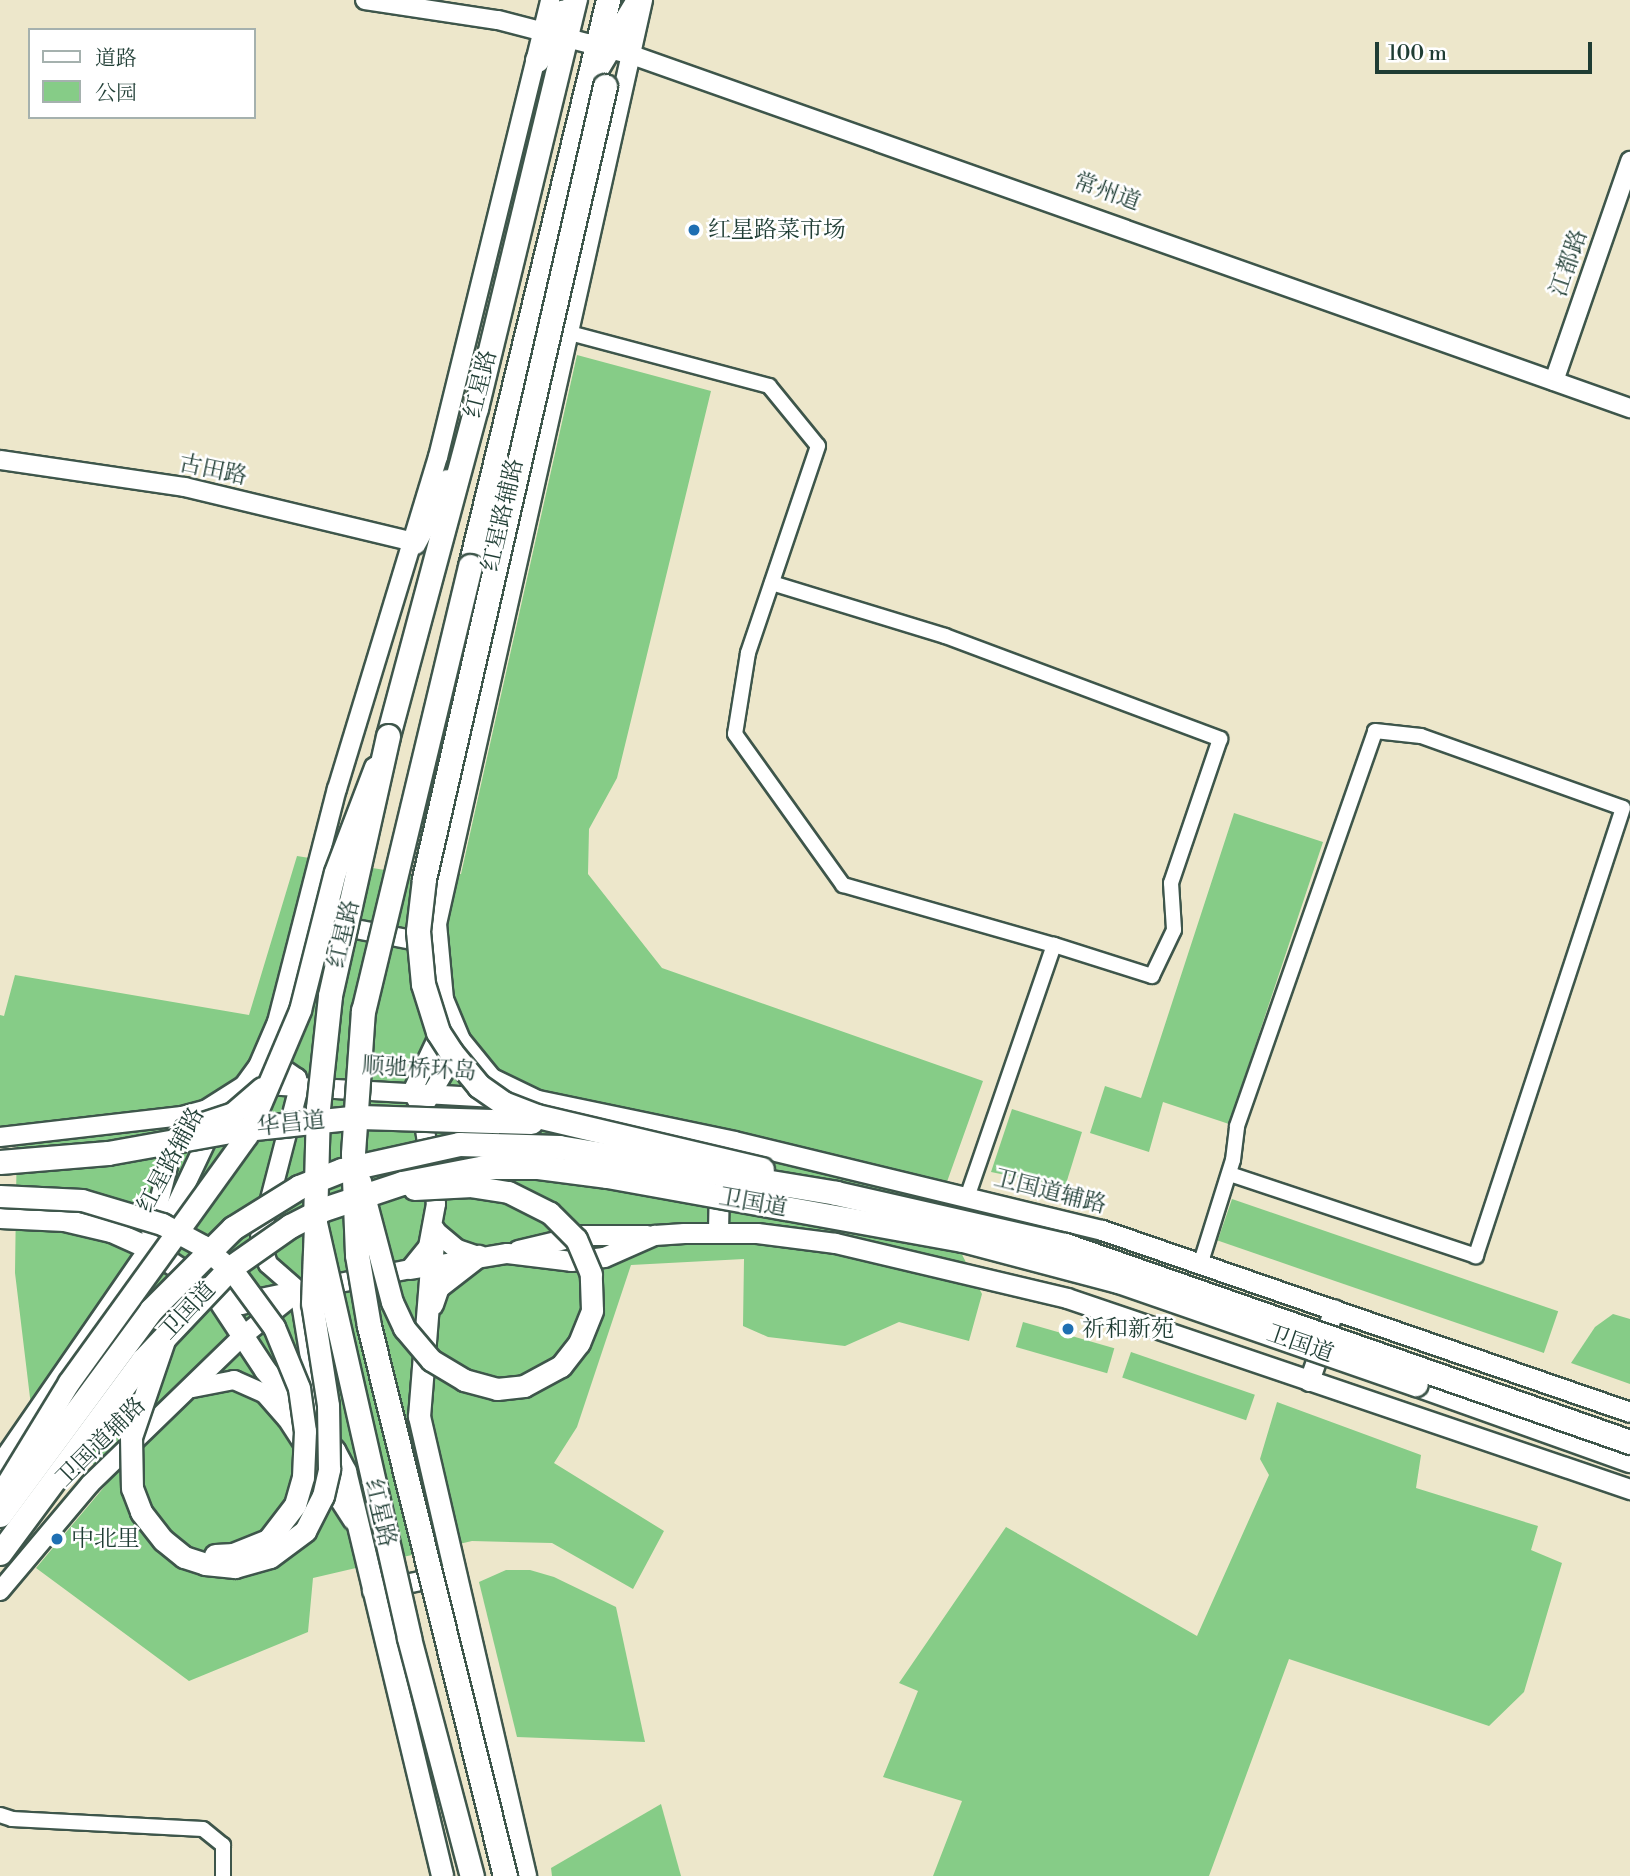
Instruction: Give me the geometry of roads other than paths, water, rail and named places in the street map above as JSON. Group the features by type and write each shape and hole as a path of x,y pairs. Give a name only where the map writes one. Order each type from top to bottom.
{"highway":[{"name":"红星路","path":"472,1876 403,1611 315,1223 318,1108 330,996 388,736 466,447 554,31 573,0"},
{"path":"608,0 615,44"},
{"path":"583,1127 520,1111 469,1076 432,1015 423,984 418,931 424,879 595,87 640,0"},
{"path":"537,60 554,31"},
{"name":"红星路","path":"505,1876 369,1325 357,1255 353,1154 363,1010 470,566 595,87"},
{"path":"414,541 466,447"},
{"name":"华昌道","path":"0,1162 108,1153 236,1130 360,1117 474,1117 583,1127"},
{"name":"卫国道","path":"583,1127 781,1173 836,1193"},
{"name":"卫国道","path":"0,1515 173,1283 233,1228 321,1179 415,1151 507,1142 836,1193 1103,1256 1630,1442"},
{"name":"卫国道","path":"0,1553 168,1331 221,1277 260,1245 308,1216 373,1191 450,1172 538,1167 963,1240 1118,1281 1630,1460"}],"main road":[{"path":"0,1495 69,1382 247,1135 275,1073 308,986 335,872 388,736"},
{"path":"0,1152 98,1143 207,1124 243,1106 275,1073"},
{"name":"卫国道辅路","path":"538,1100 720,1138 1032,1212 1202,1262 1630,1412"},
{"path":"718,1231 720,1138"},
{"path":"353,1154 392,1302 404,1328 430,1360 464,1380 497,1389 536,1382 569,1357 592,1310 591,1274 576,1239 550,1213 519,1196 472,1186 373,1191"},
{"path":"0,1196 103,1205 193,1240 235,1274 285,1348 299,1388 306,1447 300,1487 284,1524 268,1540 234,1554 210,1555 163,1540"},
{"path":"1014,1283 1032,1212"},
{"path":"0,1217 89,1224 147,1247 213,1291 251,1303 299,1291"},
{"path":"168,1331 138,1410 128,1461 141,1512 163,1540 184,1557 205,1564 247,1566 288,1547 312,1521 326,1485 330,1451 312,1303 315,1223"},
{"path":"434,1230 457,1249 478,1256"},
{"path":"434,1230 419,1416 453,1574 525,1876"},
{"path":"410,1269 507,1253 571,1261 604,1256 654,1235 718,1231 835,1243 1014,1283 1131,1318 1630,1489"},
{"path":"428,1316 438,1287 478,1256"},
{"path":"213,1291 244,1335 274,1389 324,1438 345,1471 442,1876"},
{"path":"1309,1381 1334,1309"},
{"path":"1608,1481 1630,1499"}],"street":[{"path":"365,0 554,31"},
{"path":"412,0 554,31"},
{"path":"550,0 554,31"},
{"name":"常州道","path":"554,31 615,44 1630,406"},
{"name":"红星路辅路","path":"461,1040 450,1015 437,945 446,869 570,333 615,44"},
{"name":"红星路辅路","path":"147,1247 178,1204 212,1129 246,1084 277,1022 337,789 414,541 537,60"},
{"name":"江都路","path":"1558,381 1630,161"},
{"name":"江都路","path":"1558,381 1629,190"},
{"path":"570,333 769,386 818,446 748,653 735,734 843,885 1152,976 1174,930 1171,883 1220,739 945,636 772,583"},
{"name":"古田路","path":"0,460 185,488 414,541"},
{"path":"1202,1262 1229,1174 1237,1126 1375,732 1421,736 1623,808 1476,1256 1229,1174"},
{"path":"304,919 437,945"},
{"path":"967,1197 1054,945"},
{"path":"450,1015 433,1040 412,1092 422,1109 461,1040"},
{"name":"红星路辅路","path":"277,1022 278,1060 297,1078 299,1087"},
{"name":"卫国道辅路","path":"461,1040 492,1078 538,1100"},
{"name":"顺驰桥环岛","path":"246,1084 538,1100"},
{"name":"华昌道","path":"0,1137 181,1116 205,1110 246,1084"},
{"path":"299,1087 260,1238 268,1264 299,1291 324,1438"},
{"name":"顺驰桥环岛","path":"410,1269 428,1247 434,1230 436,1204 422,1109"},
{"path":"0,1464 147,1247 181,1116"},
{"path":"299,1291 410,1269"},
{"name":"卫国道辅路","path":"0,1591 90,1484 244,1335 299,1291"},
{"path":"190,1390 234,1380 274,1389 360,1535"},
{"path":"22,1432 90,1484"},
{"path":"372,1591 453,1574"},
{"path":"0,1815 12,1819 202,1829 223,1845 223,1876"}],"place":[{"name":"红星路菜市场","path":"694,230"},
{"name":"祈和新苑","path":"1068,1329"},
{"name":"中北里","path":"57,1539"}]}
